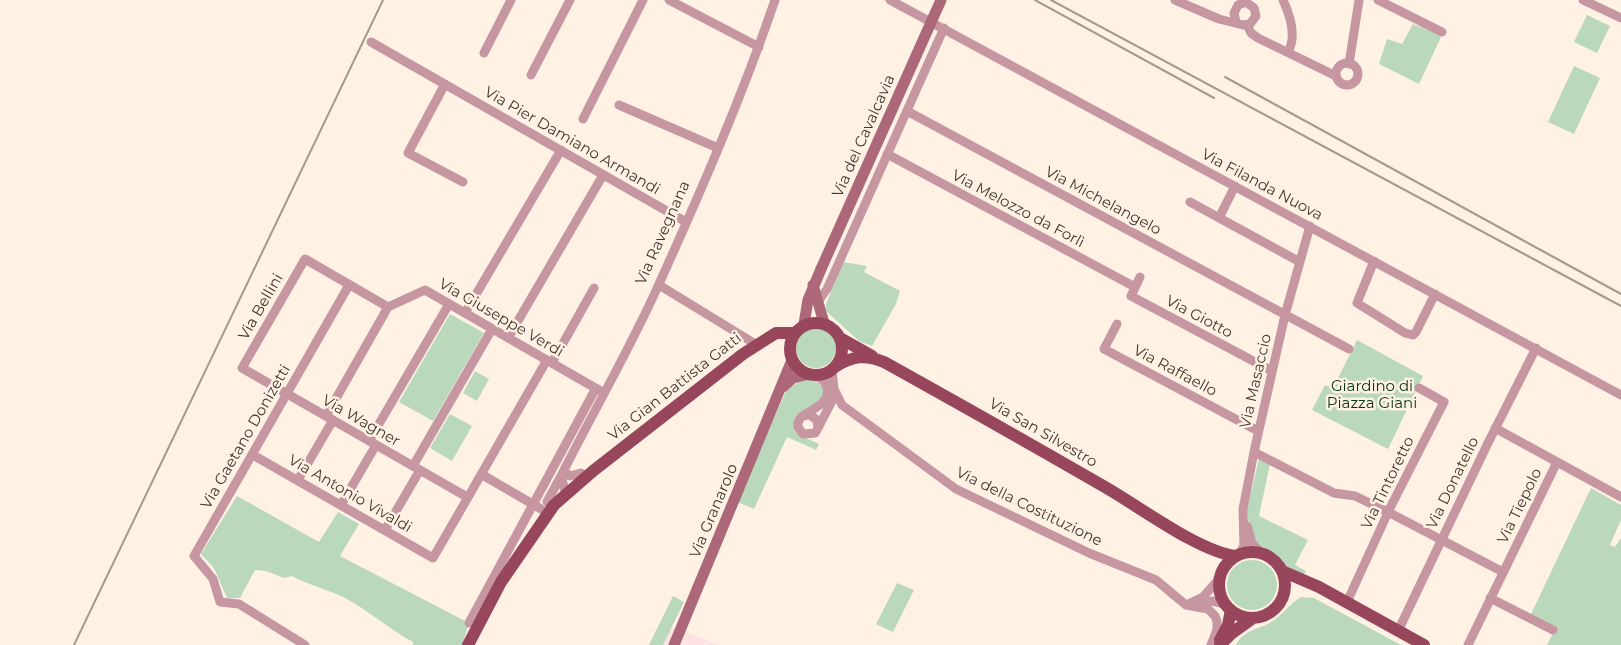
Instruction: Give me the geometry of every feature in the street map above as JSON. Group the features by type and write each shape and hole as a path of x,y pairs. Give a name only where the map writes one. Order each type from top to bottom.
{"main road":[{"name":"Via del Cavalcavia","path":"799,328 813,285 941,0"},
{"path":"782,388 794,378 819,375 834,368 842,353 840,338 833,329 824,323 813,285"},
{"path":"811,375 799,369 791,357 791,339 799,328 824,323"},
{"name":"Via Gian Battista Gatti","path":"563,482 614,455 757,345 776,333 799,328"},
{"name":"Via San Silvestro","path":"840,338 1097,483 1194,541 1215,551 1237,555"},
{"name":"Via Gian Battista Gatti","path":"757,345 775,342 783,346 791,357"},
{"name":"Via San Silvestro","path":"834,368 847,359 857,356 874,358"},
{"name":"Via Granarolo","path":"674,645 782,388 791,357"},
{"name":"Via Gian Battista Gatti","path":"563,482 614,455"},
{"name":"Via Ravegnana","path":"509,569 538,506 563,482"},
{"name":"Via Ravegnana","path":"468,645 497,580 509,569 544,517 563,482"},
{"name":"Via San Silvestro","path":"1194,541 1211,555 1220,576"},
{"path":"1253,618 1238,615 1228,607 1221,597 1220,576 1237,555 1246,552 1262,554 1275,562 1282,571 1284,581 1282,597"},
{"path":"1282,571 1319,587 1424,645"},
{"path":"1219,645 1253,618 1272,611 1282,597 1301,587 1319,587"},
{"path":"1219,645 1228,625 1228,607"}],"street":[{"path":"484,53 511,0"},
{"path":"531,75 570,0"},
{"path":"583,119 643,0"},
{"path":"669,0 759,47"},
{"name":"Via Ravegnana","path":"469,623 497,580 522,524 538,506 659,285 718,148 759,47 775,0"},
{"name":"Via Filanda Nuova","path":"890,0 1621,394"},
{"path":"1175,0 1190,3 1219,20 1247,25 1256,16 1250,3 1238,4 1235,9 1236,22"},
{"path":"1282,0 1290,15 1292,31 1288,52"},
{"path":"1350,64 1359,0"},
{"path":"1378,0 1442,32"},
{"path":"1583,0 1621,18"},
{"path":"1247,25 1251,34 1336,76 1342,84 1349,85 1355,81 1357,71 1350,64"},
{"name":"Via del Cavalcavia","path":"817,303 827,289 944,28"},
{"name":"Via Pier Damiano Armandi","path":"371,42 686,222"},
{"path":"1336,76 1340,66 1350,64"},
{"path":"445,84 408,153 463,182"},
{"path":"619,105 718,148"},
{"name":"Via Michelangelo","path":"907,111 1285,315"},
{"path":"465,313 560,150"},
{"name":"Via Melozzo da Forlì","path":"888,154 1135,287"},
{"path":"508,338 603,175"},
{"path":"1219,218 1235,186"},
{"path":"1190,202 1300,262"},
{"name":"Via Masaccio","path":"1237,555 1244,546 1243,509 1258,431 1285,315 1310,226"},
{"name":"Via Bellini","path":"242,368 305,259 349,285"},
{"path":"1374,261 1356,300 1357,303 1405,333 1413,335 1416,332 1434,294"},
{"path":"1135,287 1140,277"},
{"path":"298,480 388,307 349,285"},
{"name":"Via Gaetano Donizetti","path":"305,645 239,604 220,602 213,579 194,556 349,285"},
{"path":"659,285 757,345"},
{"name":"Via Giotto","path":"1135,287 1131,296 1272,372"},
{"path":"468,498 594,288"},
{"name":"Via Giuseppe Verdi","path":"388,307 426,290 600,390"},
{"path":"340,505 450,304"},
{"path":"1285,315 1349,348"},
{"name":"Via Raffaello","path":"1117,324 1104,349 1258,431"},
{"path":"385,530 416,468 492,329"},
{"name":"Via Donatello","path":"1398,631 1495,428 1536,348"},
{"name":"Via Wagner","path":"242,368 468,498"},
{"name":"Via della Costituzione","path":"818,428 833,398 834,368"},
{"path":"804,415 815,418 818,428 809,435 801,433 797,424 804,415 822,404 827,397 828,389 822,379 811,375"},
{"name":"Via Tintoretto","path":"1347,602 1388,512 1444,402 1419,388"},
{"name":"Via della Costituzione","path":"834,389 842,405 956,489 1089,553 1156,580 1186,605 1208,609 1216,616 1217,630 1211,645"},
{"name":"Via Ravegnana","path":"563,482 600,390"},
{"path":"829,408 835,404 842,405"},
{"name":"Via Tiepolo","path":"1468,645 1556,462 1495,428"},
{"name":"Via Masaccio","path":"1254,452 1334,493 1354,496 1388,512 1503,572"},
{"name":"Via Antonio Vivaldi","path":"253,455 433,558 468,498"},
{"path":"1556,462 1621,497"},
{"path":"481,474 538,506"},
{"name":"Via Masaccio","path":"1243,509 1252,543 1262,554"},
{"path":"1186,605 1203,597 1220,576"},
{"path":"1490,598 1553,630"},
{"path":"1186,605 1212,601 1228,607"}],"shaded area":[{"path":"669,627 691,634 720,645 661,645"}],"green space":[{"path":"1587,15 1610,26 1597,53 1574,42"},
{"path":"1413,24 1442,35 1419,84 1379,64 1387,39 1402,44"},
{"path":"1574,66 1600,78 1574,134 1548,122"},
{"path":"843,262 867,266 864,272 900,291 896,304 872,346 859,341 826,311 826,304"},
{"path":"450,314 484,333 433,421 399,402"},
{"path":"812,328 820,328 827,331 833,337 836,348 833,359 827,365 820,368 812,368 805,365 799,359 796,352 796,344 799,337 805,331"},
{"name":"Giardino di Piazza Giani","path":"1357,340 1423,376 1388,449 1312,410 1325,385 1333,388"},
{"path":"475,371 489,379 477,401 463,393"},
{"path":"813,379 824,387 825,397 798,417 806,438 819,444 816,450 787,437 754,509 737,502 786,391 801,380"},
{"path":"450,414 472,426 452,461 430,448"},
{"path":"1259,458 1270,464 1259,516 1308,540 1295,565 1306,571 1303,576 1284,566 1275,555 1258,546 1249,524 1247,510"},
{"path":"1591,488 1621,505 1621,520 1610,545 1615,547 1621,538 1621,645 1547,645 1556,627 1531,614"},
{"path":"237,496 319,542 338,512 359,524 340,556 469,623 462,645 413,645 413,642 345,598 292,576 284,578 266,571 255,570 240,598 227,598 214,568 201,554"},
{"path":"1247,560 1257,560 1270,567 1277,580 1277,590 1270,603 1257,610 1247,610 1238,606 1231,599 1227,590 1227,580 1231,571 1238,564"},
{"path":"897,583 914,590 893,632 876,624"},
{"path":"673,596 684,602 663,645 649,645"},
{"path":"1301,597 1314,598 1401,645 1236,645 1243,636 1275,619"}],"railway":[{"path":"74,645 383,0"},
{"path":"1035,0 1214,98"},
{"path":"1051,0 1621,306"},
{"path":"1225,77 1621,294"}]}
